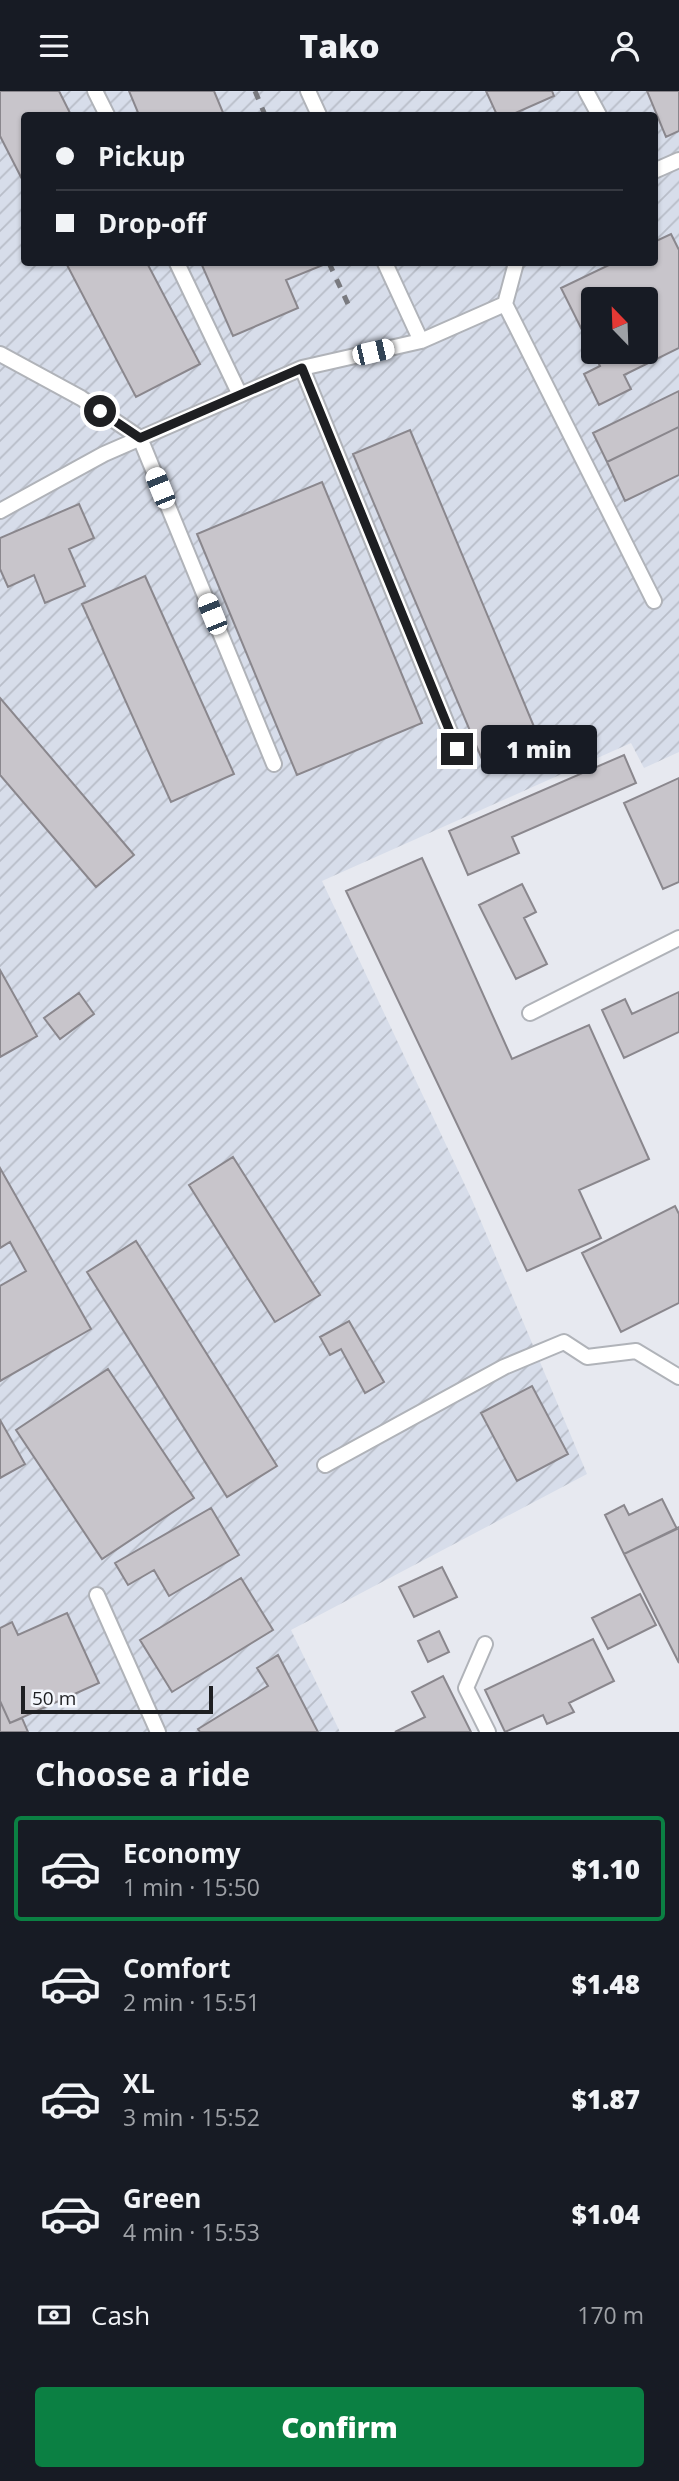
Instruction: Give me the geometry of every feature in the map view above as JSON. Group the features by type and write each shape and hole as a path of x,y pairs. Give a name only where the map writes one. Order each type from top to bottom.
{"lane":[{"path":"95,91 106,112"},
{"path":"308,91 318,112"},
{"path":"586,91 597,112"},
{"path":"658,169 679,160"},
{"path":"178,266 240,395"},
{"path":"386,266 421,341"},
{"path":"515,266 505,304 654,601"},
{"path":"0,511 104,454 302,368 421,341 505,304"},
{"path":"0,354 81,398 140,438 274,764"},
{"path":"302,368 457,749"},
{"path":"530,1013 679,938"},
{"path":"325,1465 504,1367 564,1342 587,1356 636,1351 679,1377"},
{"path":"97,1595 158,1732"},
{"path":"485,1644 466,1688 488,1732"}],"shaded area":[{"path":"0,91 679,91 679,752 644,768 631,743 322,881 472,1200 587,1474 291,1630 340,1732 0,1732"}],"building":[{"path":"0,91 59,91 70,112 21,112 21,177 0,136"},
{"path":"129,91 214,91 223,112 138,112"},
{"path":"486,91 552,91 554,96 518,112 496,112"},
{"path":"647,91 679,91 679,131 666,137 658,112"},
{"path":"671,234 679,250 679,348 658,358 658,287 581,287 581,328 561,288 607,266 658,266 658,240"},
{"path":"68,266 149,266 200,364 136,397"},
{"path":"202,266 321,266 286,280 298,308 233,336"},
{"path":"599,364 646,364 624,375 631,389 599,405 584,374 600,366"},
{"path":"679,391 679,427 607,462 593,433"},
{"path":"679,427 679,475 625,501 607,462"},
{"path":"410,430 540,741 484,764 353,454"},
{"path":"322,482 422,723 297,775 197,534"},
{"path":"79,504 94,538 69,549 85,586 45,603 34,575 8,587 0,569 0,538"},
{"path":"145,576 234,774 171,802 82,604"},
{"path":"0,698 134,855 96,887 0,775"},
{"path":"624,755 636,783 512,837 519,853 468,875 449,831"},
{"path":"679,778 679,882 663,889 624,803"},
{"path":"422,858 512,1059 589,1025 649,1159 579,1190 601,1238 527,1271 346,891"},
{"path":"522,884 536,912 524,918 547,964 516,979 479,905"},
{"path":"0,970 37,1036 0,1057"},
{"path":"679,992 679,1032 624,1058 602,1010 625,999 632,1014"},
{"path":"79,993 94,1014 60,1039 44,1018"},
{"path":"233,1157 320,1295 275,1322 189,1185"},
{"path":"0,1168 91,1329 0,1381 0,1286 26,1271 10,1242 0,1248"},
{"path":"675,1206 679,1214 679,1303 621,1332 582,1253"},
{"path":"136,1241 277,1466 227,1497 87,1272"},
{"path":"349,1321 384,1382 365,1393 341,1349 330,1355 320,1337"},
{"path":"108,1369 194,1498 102,1559 16,1430"},
{"path":"532,1386 568,1454 517,1481 481,1413"},
{"path":"0,1420 25,1464 0,1478"},
{"path":"662,1499 677,1529 624,1554 605,1515 624,1505 629,1515"},
{"path":"211,1508 239,1555 169,1596 154,1570 128,1585 115,1563"},
{"path":"679,1527 679,1663 624,1554"},
{"path":"442,1567 457,1597 414,1617 399,1587"},
{"path":"241,1578 273,1630 172,1692 140,1640"},
{"path":"640,1594 656,1625 608,1649 592,1618"},
{"path":"67,1613 99,1683 10,1723 0,1701 0,1628 12,1622 18,1635"},
{"path":"439,1631 449,1652 428,1662 418,1641"},
{"path":"593,1639 614,1681 569,1703 574,1712 547,1724 543,1715 505,1732 485,1690"},
{"path":"278,1655 318,1732 200,1732 198,1729 268,1686 257,1668"},
{"path":"443,1676 471,1732 395,1732 425,1717 412,1692"},
{"path":"0,1701 10,1723 22,1718 28,1732 0,1732"}],"railway":[{"path":"255,91 264,112"},
{"path":"330,266 348,304"}],"route":[{"path":"100,411 140,438 302,368 457,749"}]}
